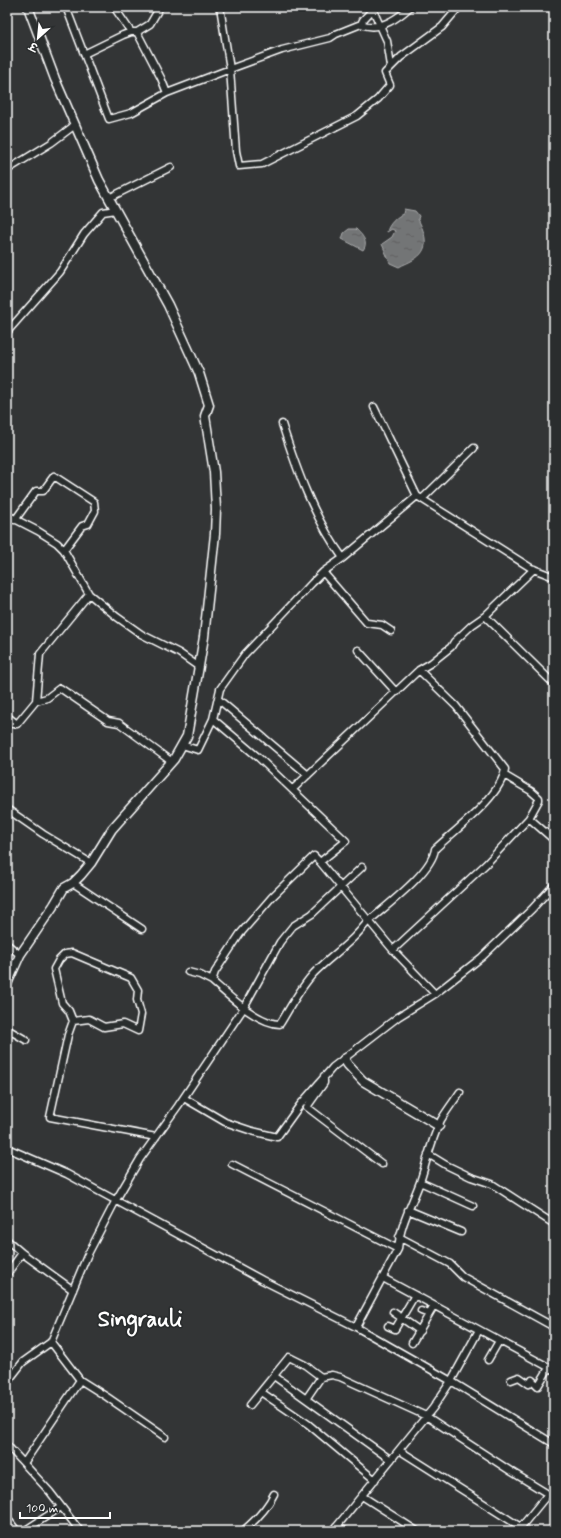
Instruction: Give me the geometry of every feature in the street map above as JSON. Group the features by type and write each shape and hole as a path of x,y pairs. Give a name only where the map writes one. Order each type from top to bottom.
{"street":[{"path":"7,984 20,955 64,888 73,883 91,863 112,829 172,762 187,736 204,637 215,534 214,472 204,416 209,405 199,373 168,304 99,180 55,79 28,7"},
{"path":"66,7 109,119 131,113 167,93 230,69 282,50 330,38 336,34 362,24 363,20 374,9 387,41 391,66"},
{"path":"114,7 134,32 161,78 167,93"},
{"path":"84,54 150,24 160,7"},
{"path":"220,7 230,69 236,151 239,166 262,164 357,116 378,99 390,85 385,73 391,66 442,27 459,7"},
{"path":"362,24 367,27 381,26 402,14 410,7"},
{"path":"7,170 51,143 75,125"},
{"path":"109,198 171,167"},
{"path":"7,332 60,272 84,234 103,212 116,210"},
{"path":"374,407 419,497 534,569 554,577"},
{"path":"282,424 295,465 316,513 343,558"},
{"path":"182,745 198,750 212,718 220,689 245,654 323,572 343,558 419,497 474,448"},
{"path":"15,520 36,491 43,491 54,476 94,502 95,511 88,524 82,526 64,550"},
{"path":"7,515 57,543 64,550 89,594 117,617 141,634 179,653 199,668"},
{"path":"293,790 419,670 431,663 451,647 454,642 486,616 534,569"},
{"path":"323,572 367,623 382,625 391,632"},
{"path":"36,701 40,654 89,594"},
{"path":"486,616 554,684"},
{"path":"358,650 396,692"},
{"path":"188,972 200,975 212,981 244,1009 274,1024 280,1024 301,988 330,958 358,934 368,921 397,898 418,877 434,856 435,849 471,818 496,790 504,775 505,769 456,706 419,670"},
{"path":"7,716 15,724 36,701 47,698 60,688 108,721 119,723 172,762"},
{"path":"218,699 308,775"},
{"path":"212,718 259,758 346,841 320,862"},
{"path":"394,950 486,864 529,818 539,798 531,791 504,775"},
{"path":"7,809 43,834 91,863"},
{"path":"529,818 554,840"},
{"path":"212,981 230,948 240,934 272,897 314,856 368,921 435,994"},
{"path":"7,1381 23,1362 51,1342 87,1256 116,1200 140,1159 184,1098 244,1009 280,942 293,926 312,914 340,886 362,867"},
{"path":"73,883 142,929"},
{"path":"184,1098 225,1122 252,1131 277,1136 300,1105 333,1067 398,1017 435,994 482,957 532,909 554,884"},
{"path":"7,944 20,955"},
{"path":"73,1021 89,1019 104,1027 122,1024 138,1031 141,1014 137,1000 138,990 131,978 72,953 65,954 59,960 54,969 62,1004 69,1011 73,1021 68,1035 50,1117 156,1137"},
{"path":"7,1029 26,1040"},
{"path":"344,1059 363,1081 439,1126"},
{"path":"324,1076 324,1083 307,1107 382,1164"},
{"path":"356,1327 398,1249 399,1237 408,1210 420,1182 428,1154 439,1126 460,1092"},
{"path":"7,1148 67,1174 262,1280 356,1327 451,1381 554,1444"},
{"path":"428,1154 446,1165 471,1177 492,1184 554,1224"},
{"path":"232,1164 398,1249"},
{"path":"420,1182 473,1206"},
{"path":"408,1210 461,1232"},
{"path":"399,1237 450,1264 464,1277 554,1327"},
{"path":"7,1240 22,1253 73,1290"},
{"path":"7,1274 22,1253"},
{"path":"383,1278 551,1369 538,1386 532,1380 529,1384 519,1377 511,1380"},
{"path":"388,1326 395,1329 415,1296"},
{"path":"412,1343 434,1306"},
{"path":"393,1312 420,1331"},
{"path":"421,1312 429,1314"},
{"path":"345,1531 335,1529 433,1408 451,1381 479,1330"},
{"path":"488,1360 499,1341"},
{"path":"51,1342 80,1380 165,1437"},
{"path":"250,1405 289,1357 305,1365 321,1377"},
{"path":"306,1399 321,1377 332,1375 426,1416 548,1494 521,1527"},
{"path":"274,1376 391,1460"},
{"path":"24,1463 80,1380"},
{"path":"261,1392 308,1424 375,1480"},
{"path":"7,1445 24,1463 80,1531"},
{"path":"399,1450 527,1531"},
{"path":"243,1531 263,1512 270,1503 274,1494"},
{"path":"362,1496 417,1531"},
{"path":"24,1531 61,1507"},
{"path":"7,1518 17,1531"}],"water":[{"path":"404,209 415,211 419,216 418,219 425,236 425,247 419,256 399,267 390,263 382,244 392,237 395,231 392,229 387,232 388,229 393,221 403,214"},
{"path":"349,229 356,229 362,236 365,241 365,247 363,250 342,239 344,233"}],"district":[{"name":"Singrauli","path":"140,1320"}]}
